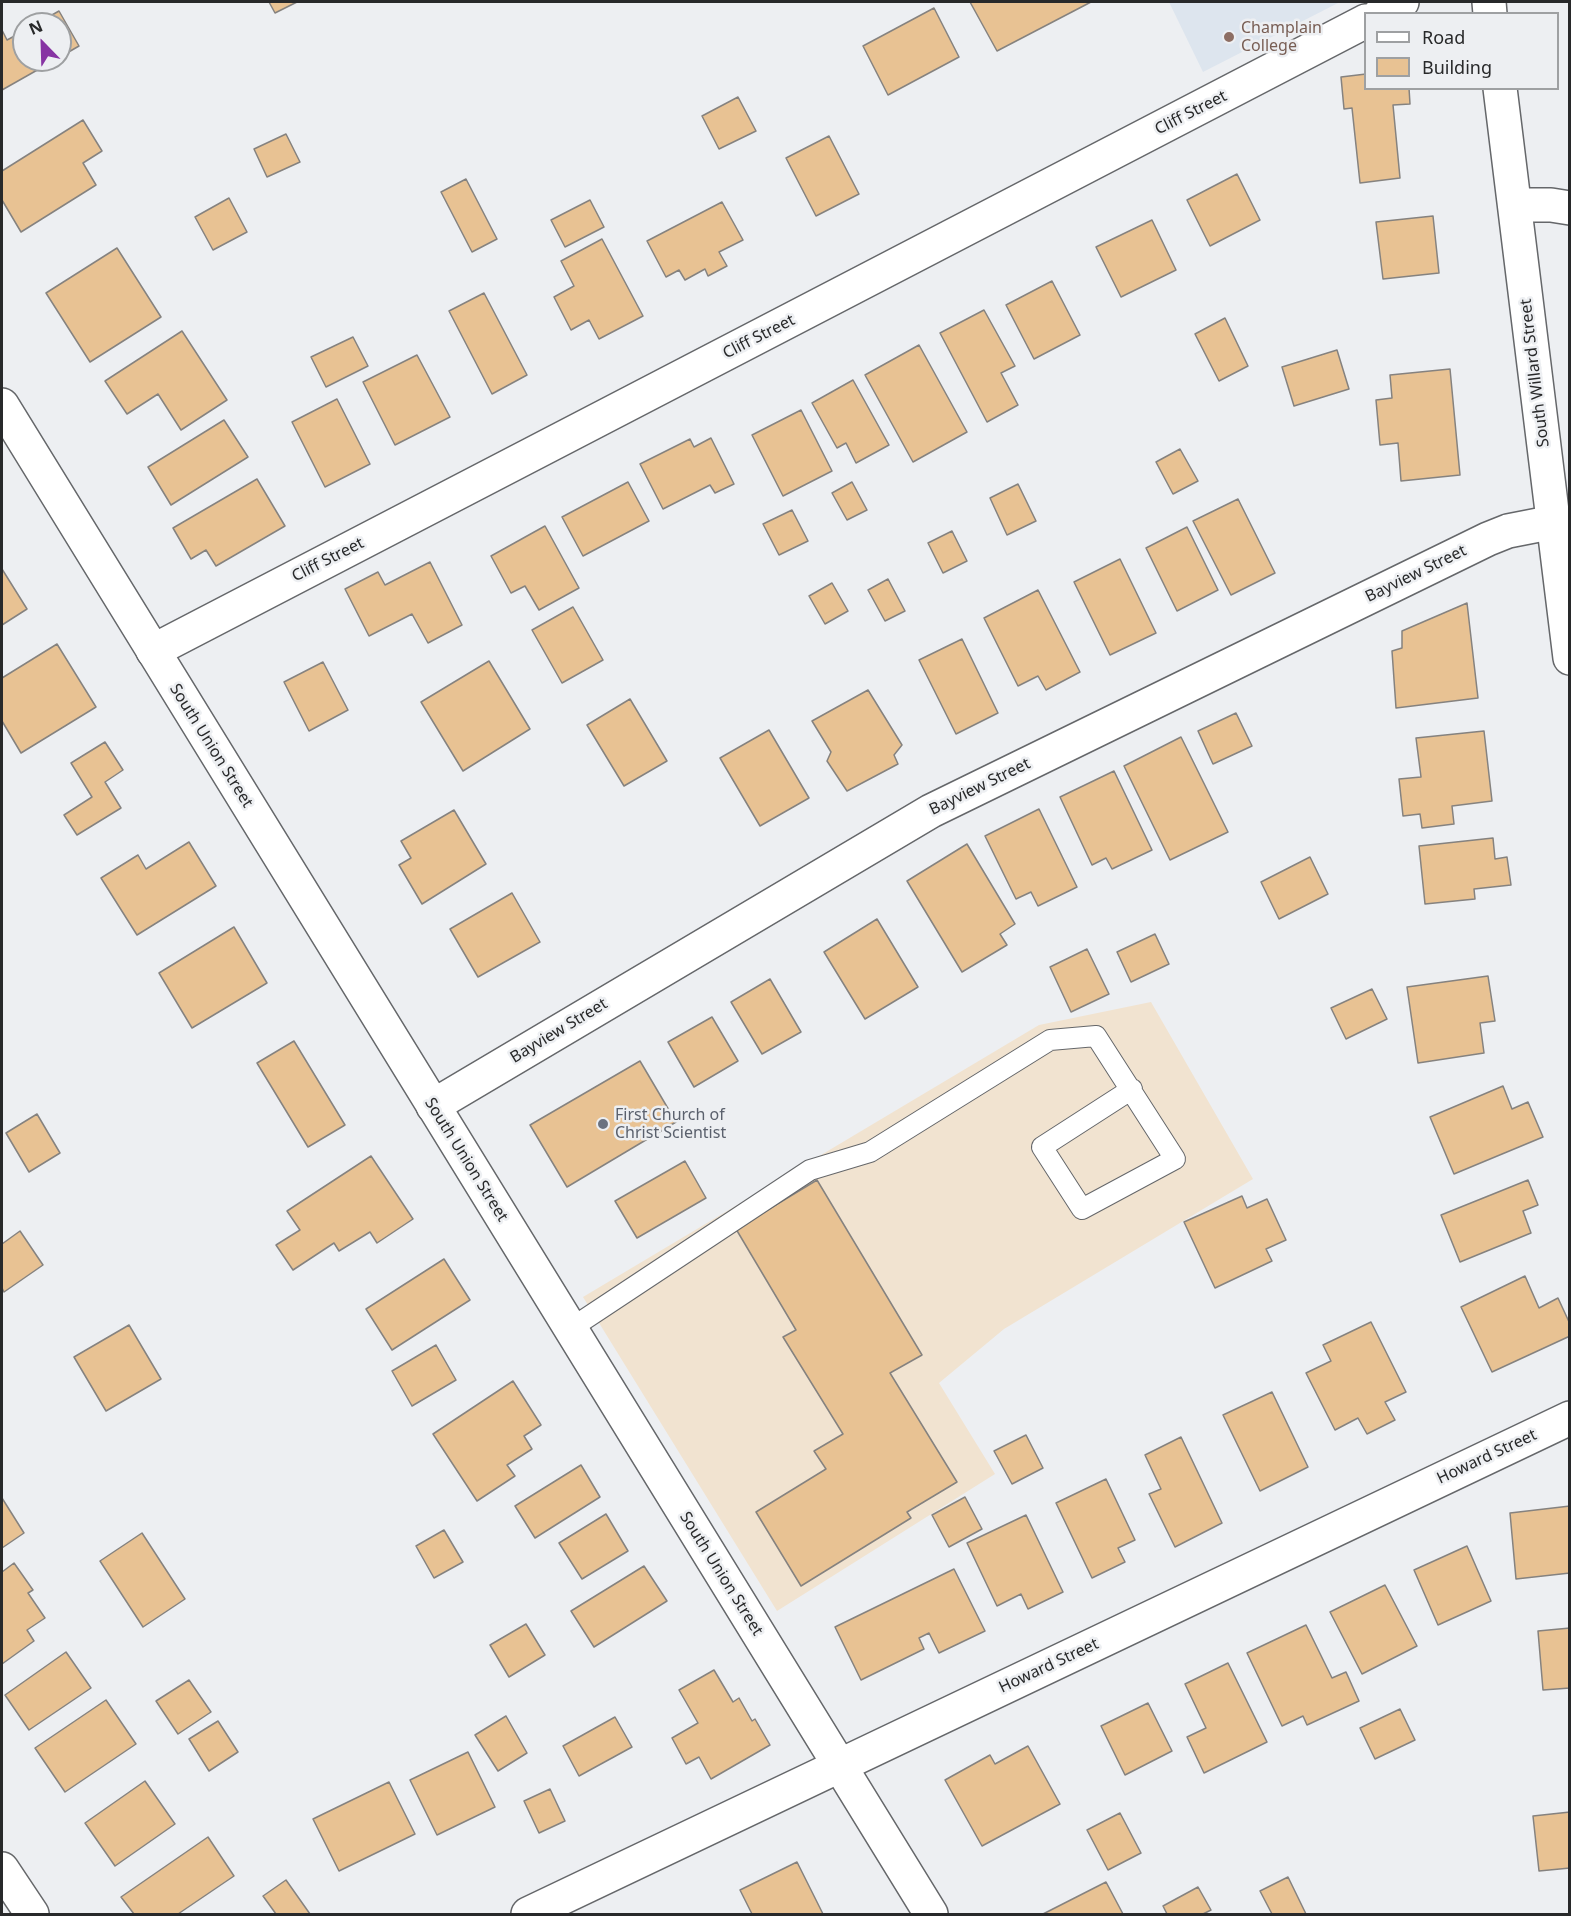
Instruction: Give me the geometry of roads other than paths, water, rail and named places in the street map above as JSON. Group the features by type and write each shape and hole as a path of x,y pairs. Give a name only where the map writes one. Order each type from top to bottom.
{"street":[{"path":"1384,12 1402,2"},
{"name":"Cliff Street","path":"153,651 1364,22"},
{"name":"South Willard Street","path":"1500,90 1569,658"},
{"path":"1515,205 1551,205 1569,208"},
{"name":"South Union Street","path":"2,405 839,1767 932,1914"},
{"name":"Bayview Street","path":"433,1106 931,810 1488,539 1508,531 1554,522"},
{"name":"Howard Street","path":"528,1914 1569,1418"},
{"path":"2,1869 32,1914"}],"lane":[{"path":"570,1329 810,1170 870,1152 1050,1040 1096,1036 1132,1089 1175,1159 1082,1209 1042,1147 1132,1089"}],"place":[{"name":"Champlain College","path":"1229,37"},
{"name":"First Church of Christ Scientist","path":"603,1124"}]}
